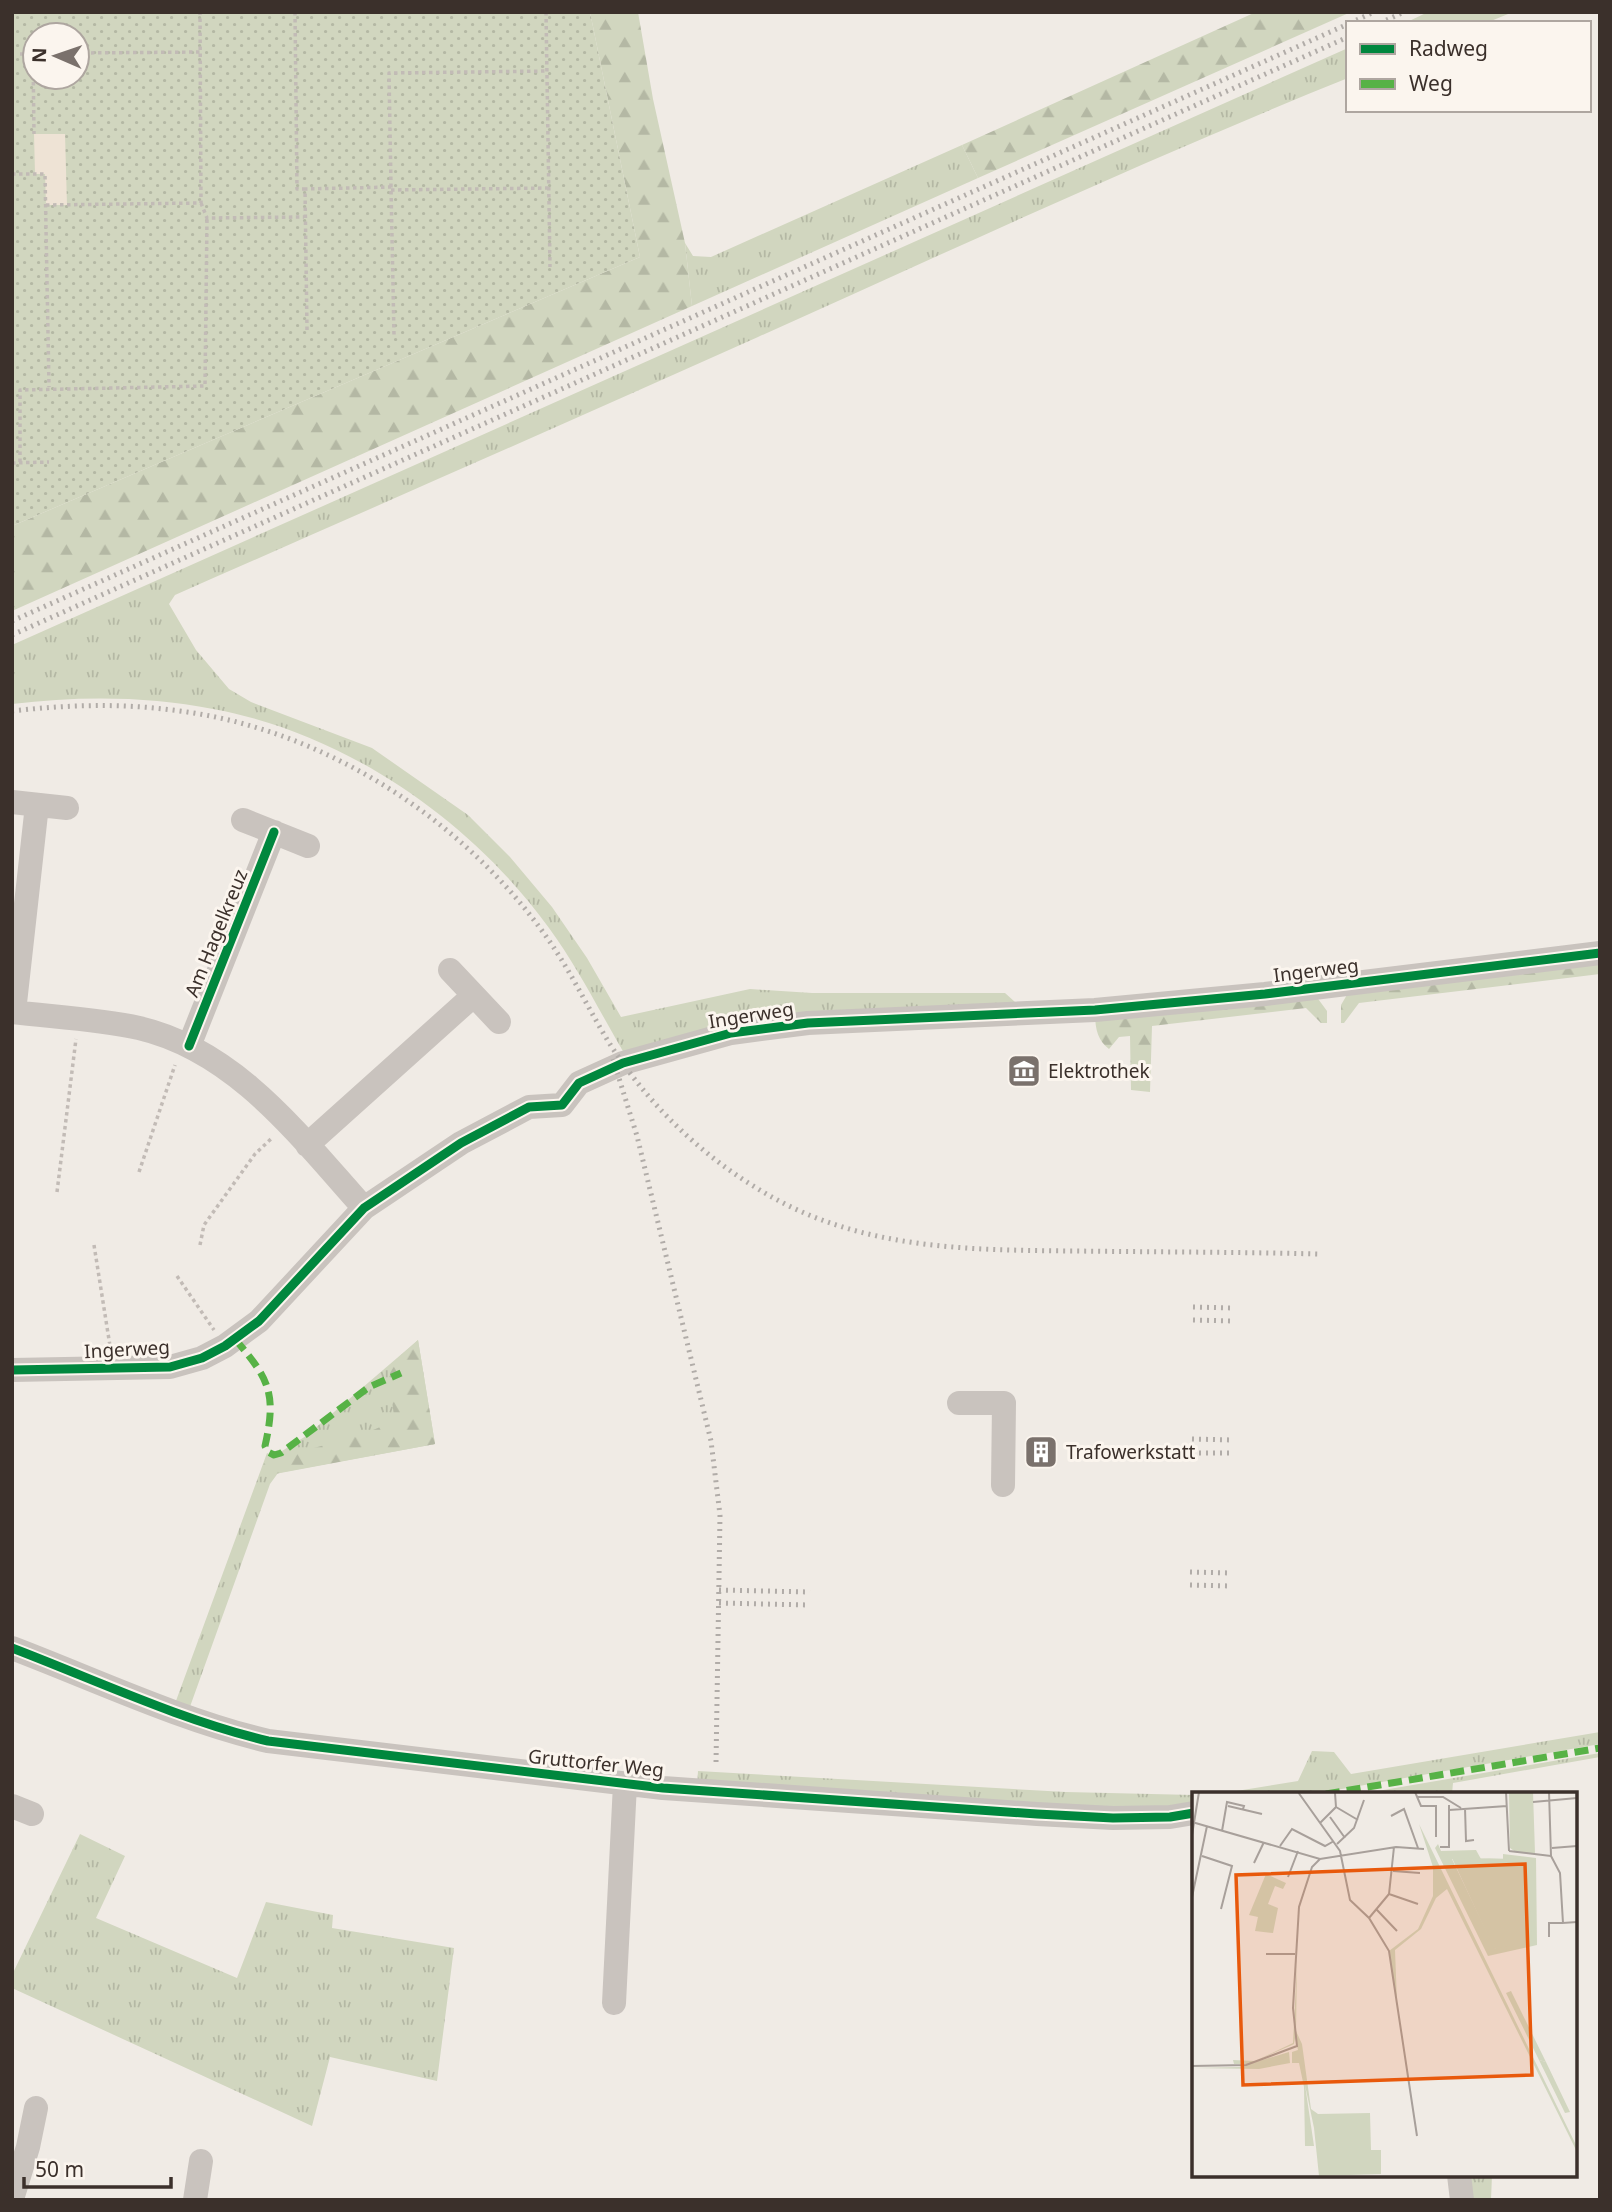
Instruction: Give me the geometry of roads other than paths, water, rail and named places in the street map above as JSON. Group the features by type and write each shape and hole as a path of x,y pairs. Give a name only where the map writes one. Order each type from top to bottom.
{"street":[{"path":"67,808 24,803 13,1012 141,1029 186,1045 237,1076 257,1092 364,1208"},
{"path":"243,820 308,846"},
{"name":"Am Hagelkreuz","path":"186,1045 274,832"},
{"name":"Ingerweg","path":"12,1370 170,1367 202,1358 225,1346 259,1321 364,1208 461,1143 529,1107 562,1105 579,1083 623,1063 731,1033 834,1022 1095,1010 1265,994 1600,954"},
{"path":"450,970 499,1022"},
{"path":"307,1144 473,996"},
{"path":"959,1403 1004,1404 1003,1485"},
{"name":"Gruttorfer Weg","path":"12,1648 186,1717 268,1741 625,1784 1113,1818 1192,1813"},
{"path":"614,2003 625,1784"},
{"path":"12,2199 28,2147 36,2108"},
{"path":"195,2200 201,2161"},
{"path":"1459,2177 1462,2200"}],"railway":[{"path":"1354,21 1374,12"},
{"path":"1384,21 1404,12"},
{"path":"12,621 1346,25"},
{"path":"12,635 1346,38"},
{"path":"12,711 72,706 132,706 228,720 282,736 335,758 385,786 433,819 476,856 516,897 558,954 625,1066 664,1113 733,1173 785,1204 820,1219 891,1239 964,1248 1319,1254"},
{"path":"613,1059 637,1136 711,1441 720,1515 716,1763"},
{"path":"1193,1307 1233,1308"},
{"path":"1193,1320 1233,1321"},
{"path":"1192,1439 1233,1440"},
{"path":"1192,1453 1233,1453"},
{"path":"1190,1572 1231,1573"},
{"path":"1190,1585 1231,1586"},
{"path":"719,1590 810,1592"},
{"path":"719,1603 809,1605"}],"place":[{"name":"Elektrothek","path":"1024,1071"},
{"name":"Trafowerkstatt","path":"1041,1452"}]}
